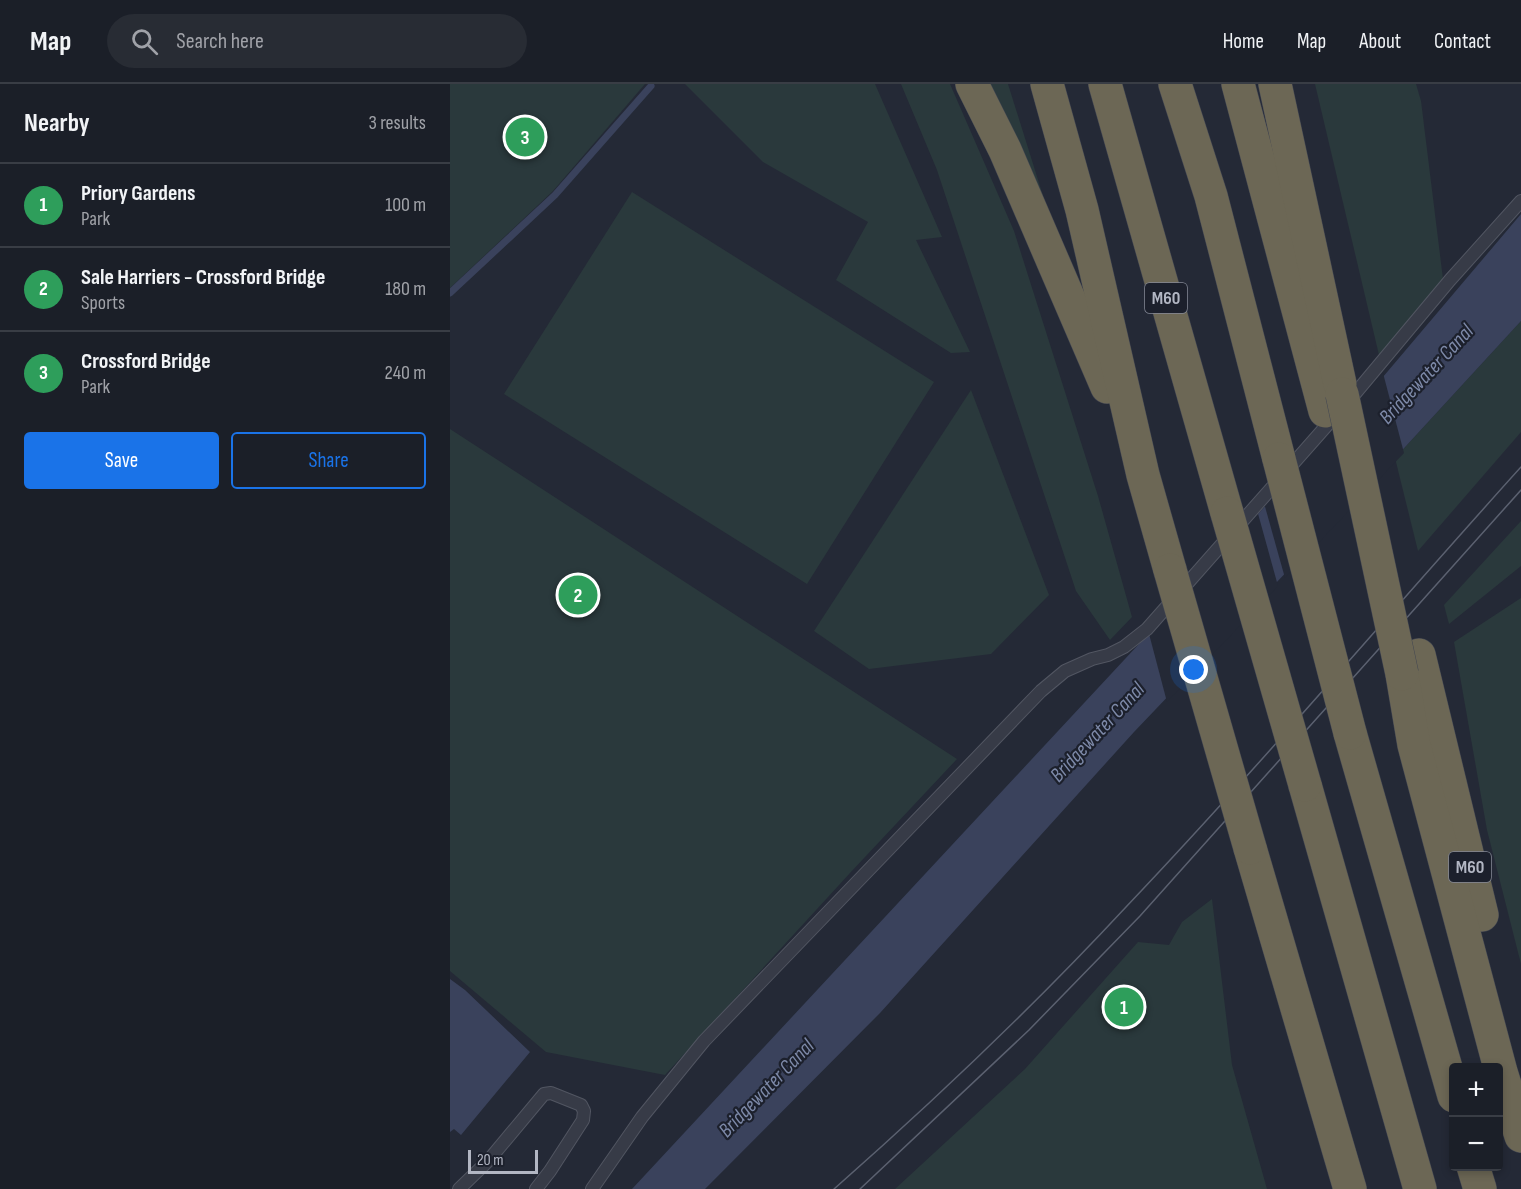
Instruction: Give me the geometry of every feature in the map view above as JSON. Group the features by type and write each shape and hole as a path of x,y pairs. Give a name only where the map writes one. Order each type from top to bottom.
{"highway":[{"path":"972,84 1005,150 1051,255 1143,475"},
{"path":"1047,84 1082,210 1143,475 1350,1189"},
{"name":"M60","path":"1105,84 1420,1189"},
{"path":"1175,84 1211,196 1350,733 1449,1079"},
{"name":"M60","path":"1238,84 1342,394 1404,672 1414,745 1501,1072 1521,1136"},
{"name":"M60","path":"1275,84 1404,672 1521,1079"},
{"name":"M60","path":"1293,84 1334,272 1342,394"},
{"path":"1474,1171 1480,1189"}],"lane":[{"path":"592,1189 642,1117 704,1041 1041,691 1065,671 1092,659 1108,656 1147,629 1376,370 1450,280 1521,201"},
{"path":"459,1189 488,1161 544,1094 550,1093 581,1105 584,1111 583,1120 536,1189"}],"shaded area":[{"path":"450,84 645,84 553,191 450,288"},
{"path":"685,84 875,84 942,237 916,240 970,352 951,353 836,280 868,222 763,162"},
{"path":"901,84 950,84 1014,231 1098,496 1132,617 1110,640 1076,591 937,170"},
{"path":"983,84 1008,84 1055,234"},
{"path":"1315,84 1416,84 1421,101 1443,279 1379,355"},
{"path":"632,192 934,382 807,584 504,394"},
{"path":"1521,321 1521,432 1418,551 1395,458"},
{"path":"971,390 1049,595 991,654 869,669 814,631"},
{"path":"450,429 957,759 665,1075 546,1052 450,971"},
{"path":"1521,521 1521,566 1449,624 1444,605"},
{"path":"1521,598 1521,964 1487,830 1454,642"},
{"path":"1212,899 1232,1065 1267,1189 895,1189 1025,1069 1138,942 1169,945 1182,922"}],"water":[{"name":"Bridgewater Canal","path":"1521,214 1521,321 1395,458 1134,732 880,1013 705,1189 632,1189 1138,645 1377,384"},
{"path":"450,979 465,990 530,1052 461,1135 454,1129 450,1132"}],"pier":[{"path":"1383,373 1404,453 1285,578 1264,503"},
{"path":"1257,510 1278,586 1167,702 1148,630"}],"waterway":[{"path":"450,293 555,195 651,86"}],"tram line":[{"path":"834,1189 983,1052 1091,944 1227,798 1521,467"},
{"path":"860,1189 1029,1030 1140,916 1521,490"}],"place":[{"name":"Crossford Bridge","path":"525,137"},
{"name":"Sale Harriers - Crossford Bridge","path":"578,595"},
{"name":"Priory Gardens","path":"1124,1007"}]}
